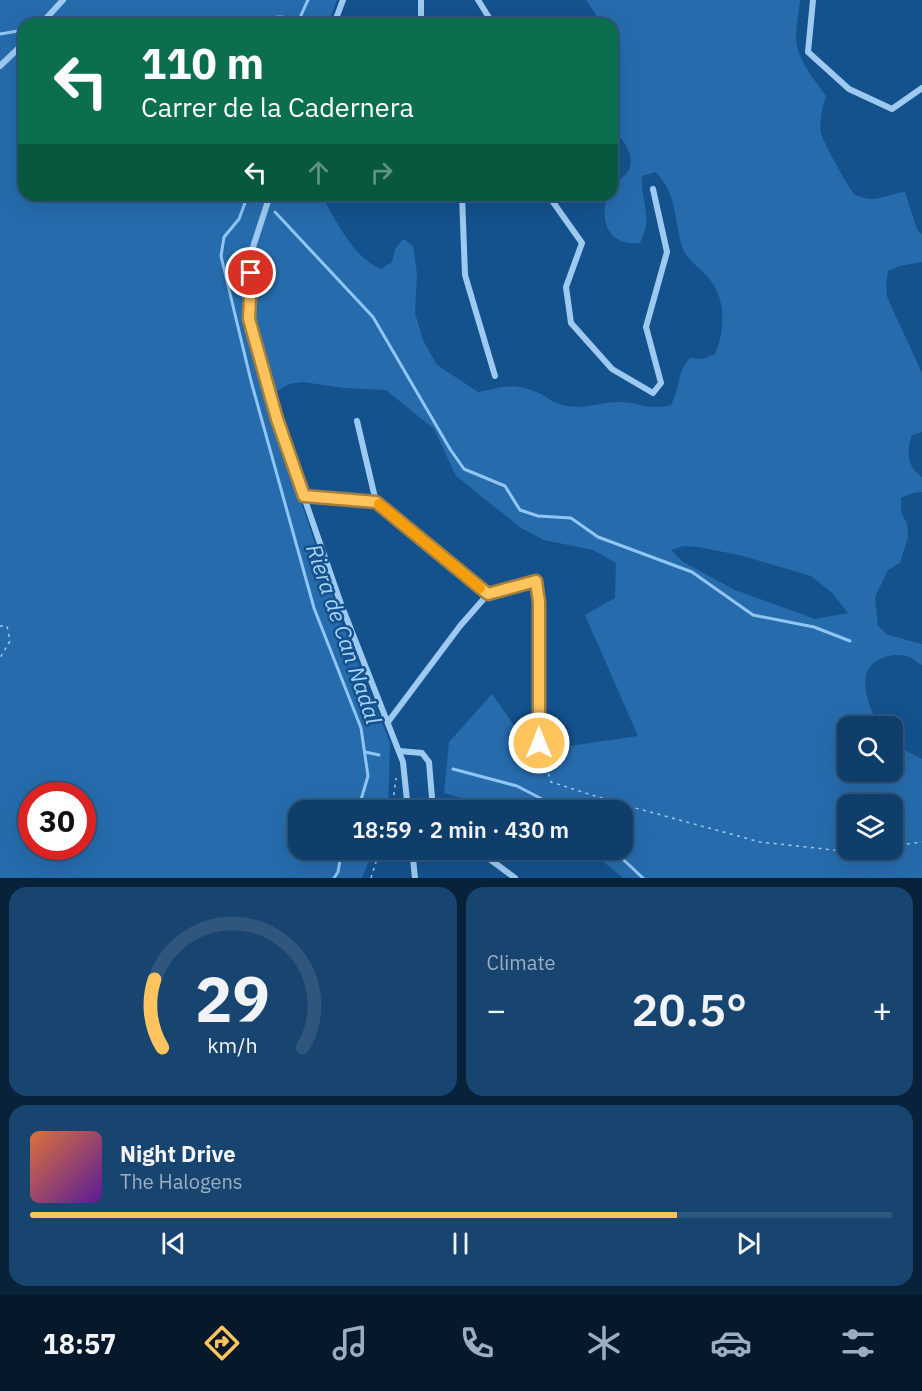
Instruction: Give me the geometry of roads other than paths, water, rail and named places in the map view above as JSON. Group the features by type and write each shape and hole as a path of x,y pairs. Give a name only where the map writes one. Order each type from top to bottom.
{"street":[{"path":"46,18 63,0"},
{"path":"336,18 343,0"},
{"path":"421,18 422,0"},
{"path":"478,0 489,18"},
{"path":"813,0 808,52 849,89 892,110 922,88"},
{"path":"0,66 18,49"},
{"path":"552,201 582,243 566,287 571,322 612,369 653,393 661,383 646,327 667,252 653,189"},
{"path":"268,201 252,250 249,319 277,419 340,604 404,762 407,800"},
{"path":"462,201 465,275 495,376"},
{"path":"357,421 376,502"},
{"path":"304,496 376,502 488,594"},
{"path":"388,722 460,626 488,594 536,581 539,602 539,743"},
{"path":"399,751 422,753 429,762 432,800"},
{"path":"413,860 415,878"},
{"path":"491,860 515,878"}],"waterway":[{"path":"300,18 308,0"},
{"path":"269,18 290,18"},
{"path":"0,34 18,31"},
{"name":"Riera de Can Nadal","path":"246,201 239,219 224,237 221,256 251,381 314,608 361,728 368,776 361,800"},
{"path":"275,212 373,317 464,469 505,486 520,510 538,516 571,518 598,537 692,572 753,615 814,627 850,641"},
{"path":"365,752 379,755"},
{"path":"453,769 517,786 544,800"},
{"name":"Riera de Can Nadal","path":"334,878 338,872 340,860"},
{"path":"624,860 643,878"}]}
